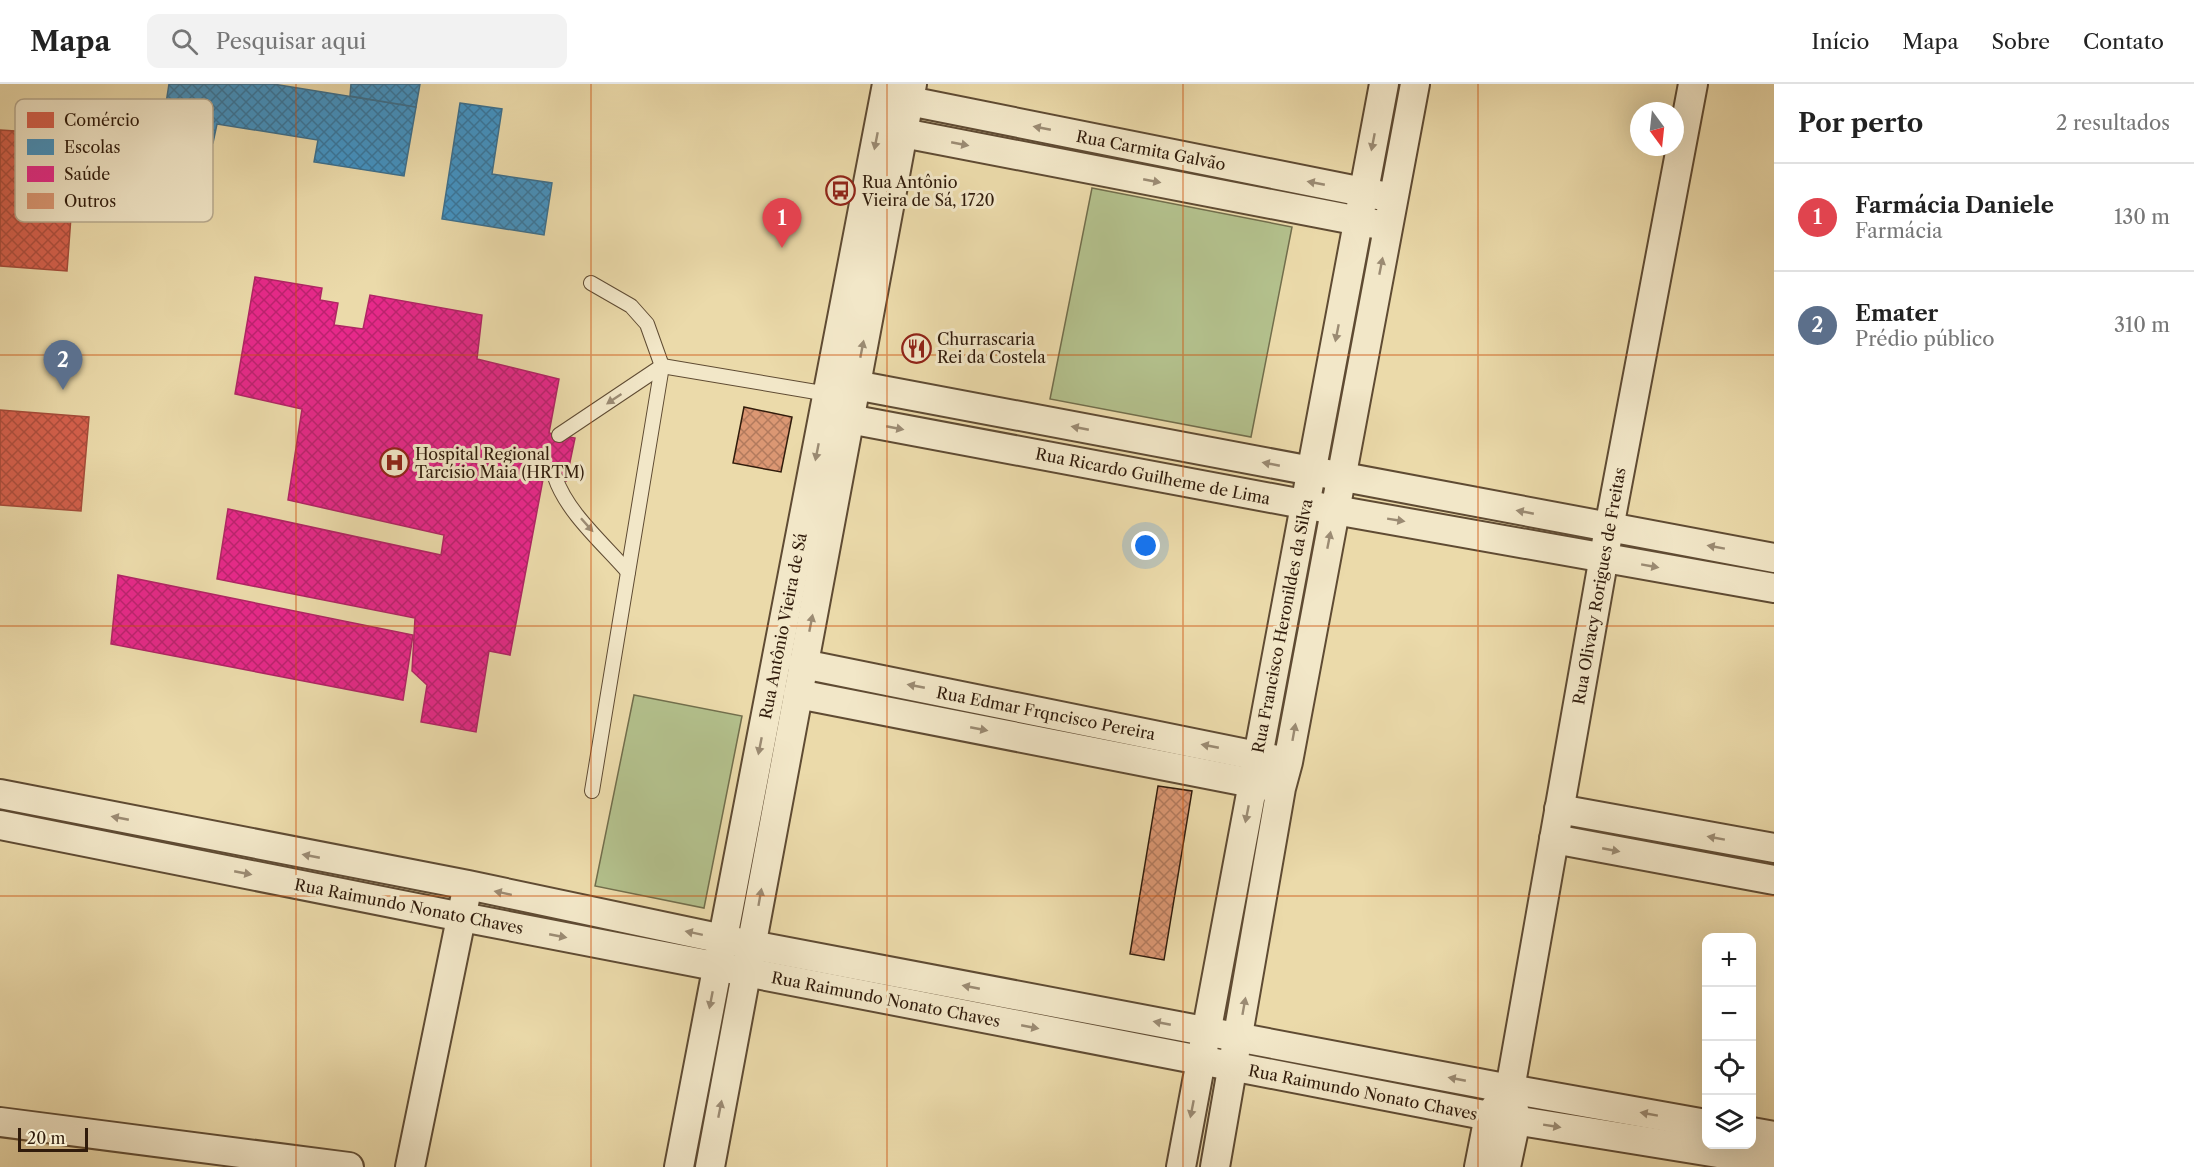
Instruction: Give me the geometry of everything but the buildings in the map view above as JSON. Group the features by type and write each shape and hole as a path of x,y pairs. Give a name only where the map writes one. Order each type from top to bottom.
{"street":[{"name":"Rua Antônio Vieira de Sá","path":"679,1167 887,84"},
{"name":"Rua Francisco Heronildes da Silva","path":"1181,1167 1384,84"},
{"name":"Rua Francisco Heronildes da Silva","path":"1215,1167 1285,775 1415,84"},
{"name":"Rua Olivacy Rorigues de Freitas","path":"1510,1089 1609,528 1693,84"},
{"name":"Rua Antônio Vieira de Sá","path":"710,1167 911,92"},
{"name":"Rua Carmita Galvão","path":"911,92 1364,193 1394,197"},
{"name":"Rua Carmita Galvão","path":"903,133 1388,226"},
{"name":"Rua Ricardo Guilheme de Lima","path":"828,394 855,385 1774,558"},
{"path":"828,394 849,419"},
{"name":"Rua Ricardo Guilheme de Lima","path":"849,419 1305,505 1774,588"},
{"name":"Rua Edmar Frqncisco Pereira","path":"803,664 1019,707 1285,775"},
{"name":"Rua Edmar Frqncisco Pereira","path":"798,694 1012,736 1256,769"},
{"path":"1012,736 1019,707"},
{"name":"Rua Raimundo Nonato Chaves","path":"0,794 468,885 720,953"},
{"path":"1559,809 1774,848"},
{"name":"Rua Raimundo Nonato Chaves","path":"0,825 462,917 720,953 1239,1038 1510,1089 1702,1139"},
{"path":"200,865 207,836"},
{"path":"1554,839 1774,880"},
{"path":"410,1167 468,885"},
{"name":"Rua Raimundo Nonato Chaves","path":"748,958 1200,1060 1502,1118 1702,1139"},
{"path":"1479,1167 1502,1118 1510,1089"},
{"path":"1502,1118 1506,1167"},
{"path":"0,1122 349,1167"},
{"path":"1756,1133 1774,1136"},
{"name":"Rua Raimundo Nonato Chaves","path":"1734,1149 1774,1162"}],"lane":[{"path":"591,283 631,306 647,324 662,366 592,791"},
{"name":"Rua Ricardo Guilheme de Lima","path":"662,366 828,394"},
{"path":"559,435 662,366"},
{"path":"555,477 559,490 568,504 628,573"}],"green space":[{"path":"1092,188 1292,227 1251,437 1050,399"},
{"path":"634,695 742,716 704,908 595,886"}],"place":[{"name":"Rua Antônio Vieira de Sá, 1720","path":"841,191"},
{"name":"Farmácia Daniele","path":"782,248"},
{"name":"Churrascaria Rei da Costela","path":"916,348"},
{"name":"Emater","path":"63,390"},
{"name":"Hospital Regional Tarcísio Maia (HRTM)","path":"394,463"}]}
